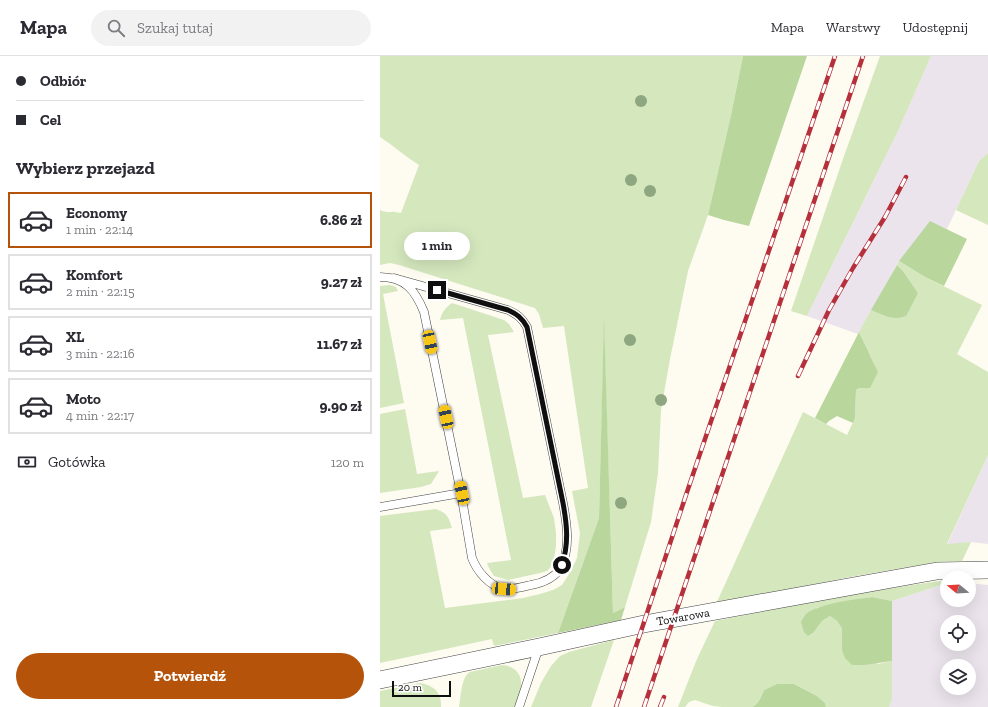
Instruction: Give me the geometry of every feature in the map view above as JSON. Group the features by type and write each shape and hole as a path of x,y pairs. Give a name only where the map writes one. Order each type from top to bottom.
{"street":[{"name":"Towarowa","path":"380,680 644,624 920,574 937,571 988,570"}],"lane":[{"path":"380,277 394,278 508,310 517,314 527,327 567,524 567,544 565,557 559,570 551,579 512,589 500,588 490,582 474,564 462,493 424,312 414,291 394,278"},
{"path":"380,506 462,493"},
{"path":"519,707 539,647"}],"shaded area":[{"path":"931,56 988,56 988,153 979,161 947,229 930,222 898,263 858,334 807,316 898,131"},
{"path":"988,455 988,544 971,542 947,545"},
{"path":"976,584 988,585 988,707 889,707 892,700 892,601 940,585 940,607 976,607"}],"green space":[{"path":"380,56 743,56 708,215 688,271 661,410 658,473 651,522 625,607 613,613 604,328 599,518 558,633 494,646 492,639 380,663 380,516 436,509 443,512 447,516 452,528 430,531 445,608 523,598 553,590 562,585 571,571 577,558 580,533 572,491 588,488 564,326 543,328 539,314 535,308 399,265 390,263 380,265 380,210 401,213 419,165 380,137"},
{"path":"743,56 807,56 749,226 708,215"},
{"path":"880,56 931,56 898,131 807,316 791,311 844,156"},
{"path":"988,153 988,225 956,210 979,161"},
{"path":"930,221 967,239 944,286 925,277 899,261"},
{"path":"899,261 925,277 982,305 957,354 988,372 988,455 947,544 971,542 962,561 937,562 850,577 716,604 803,412 847,435 855,418 856,390 875,365 859,332 871,310 893,318 918,293 897,265"},
{"path":"897,265 918,293 906,316 892,318 871,310"},
{"path":"390,285 396,287 398,291 383,294 404,403 380,408 380,286"},
{"path":"452,303 504,320 509,324 514,332 488,335 523,498 545,495 554,518 556,546 552,565 547,571 508,580 494,576 487,563 511,560 463,318 440,320 444,310"},
{"path":"604,317 613,613 625,607 621,620 558,633 599,518"},
{"path":"859,332 878,372 870,388 859,388 856,390 855,418 853,423 837,416 826,424 815,418"},
{"path":"405,409 417,474 439,471 431,484 421,487 380,493 380,414"},
{"path":"940,581 940,585 892,601 872,597 816,608 814,632 822,621 830,616 837,621 878,664 892,661 892,700 889,707 826,707 825,703 817,696 794,684 777,684 764,690 761,698 752,707 713,706 695,700 689,702 685,707 678,707 697,659 715,621 860,593"},
{"path":"872,597 892,601 892,661 852,665 845,658 842,650 842,628 837,621 830,616 822,621 814,632 808,636 804,632 801,622 806,614 811,610 838,602"},
{"path":"614,640 591,707 531,707 541,683 551,666 560,656 569,652"},
{"path":"502,665 514,669 520,677 521,687 515,707 459,707 463,683 470,672"},
{"path":"420,683 436,690 440,698 441,707 380,707 380,691"},
{"path":"777,684 794,684 817,696 825,703 826,707 752,707 761,698 764,690"}],"railway":[{"path":"616,707 686,495 835,56"},
{"path":"644,707 863,56"},
{"path":"798,376 829,310 885,217 906,177"},
{"path":"660,707 664,697"}],"route":[{"path":"437,290 508,310 517,314 527,327 567,524 567,544 562,565"}]}
